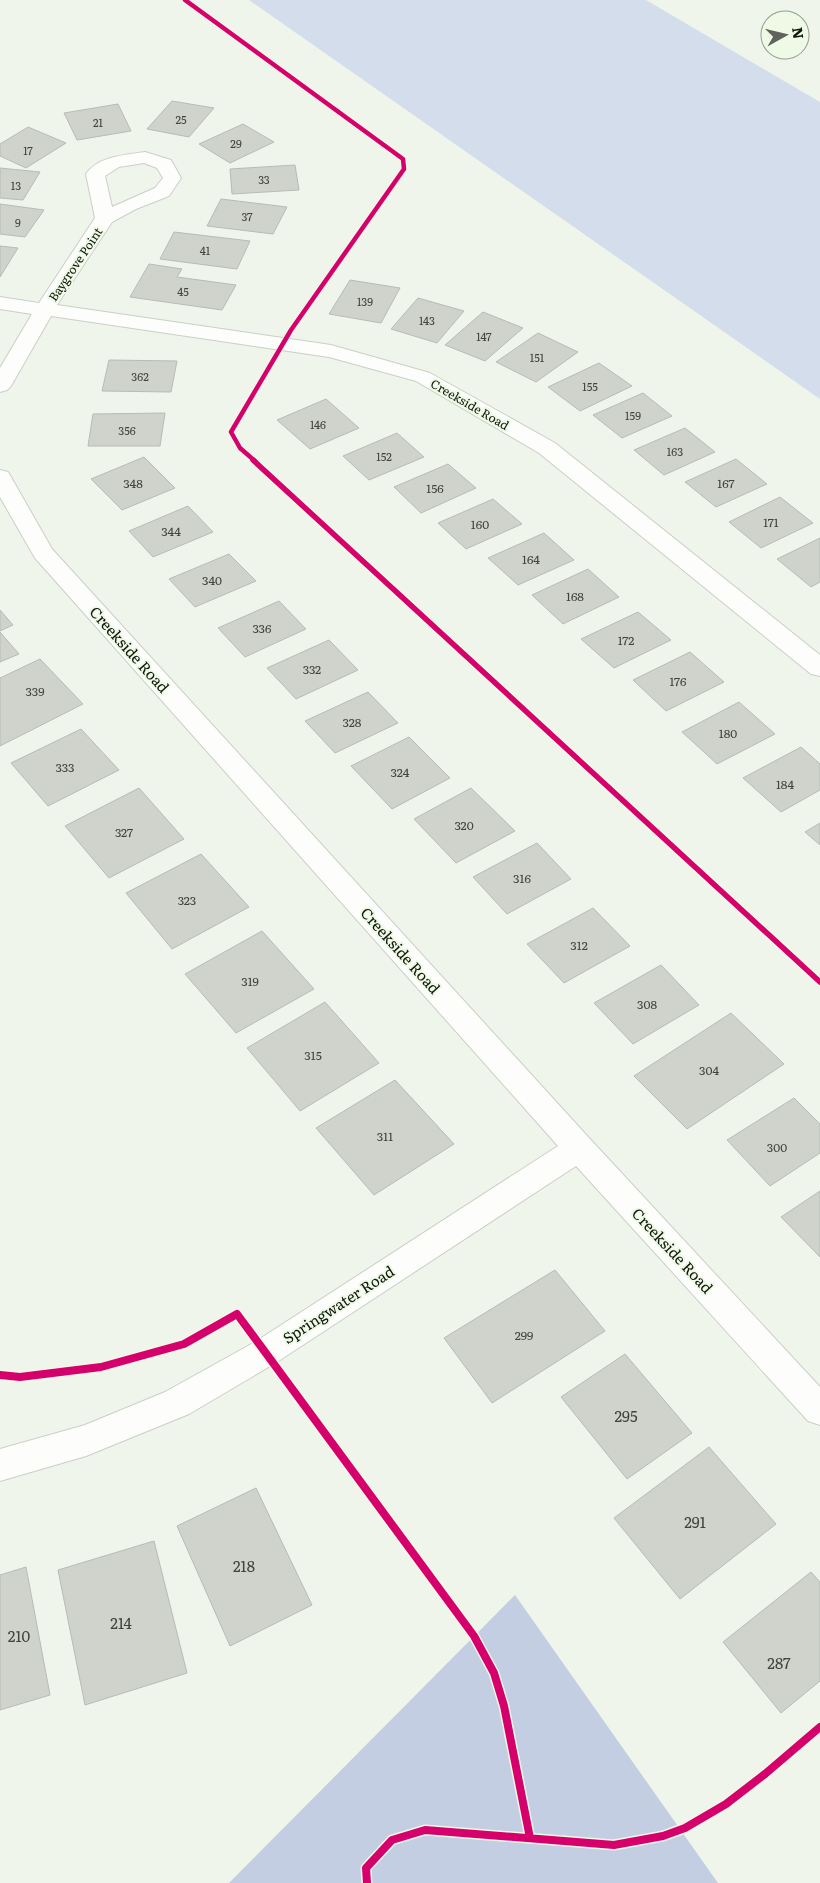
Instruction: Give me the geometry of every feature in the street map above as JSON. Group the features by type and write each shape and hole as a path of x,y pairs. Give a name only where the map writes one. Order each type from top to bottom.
{"street":[{"name":"Baygrove Point","path":"44,309 105,218"},
{"name":"Creekside Road","path":"0,303 331,351 423,377 547,448 820,668"},
{"path":"0,386 44,309"},
{"name":"Creekside Road","path":"0,477 43,553 579,1148 820,1410"},
{"name":"Springwater Road","path":"0,1466 86,1440 177,1403 266,1352 579,1148"}],"shaded area":[{"path":"249,0 646,0 820,102 820,399"},
{"path":"515,1595 718,1883 229,1883"}],"building":[{"path":"172,101 214,108 189,137 147,129"},
{"path":"118,104 131,131 77,140 64,113"},
{"path":"243,124 274,142 230,163 199,144"},
{"path":"28,127 66,143 26,168 0,156 0,144"},
{"path":"295,165 299,190 232,194 230,169"},
{"path":"0,168 40,172 23,200 0,198"},
{"path":"221,199 287,207 273,234 207,226"},
{"path":"0,204 44,210 25,237 0,234"},
{"path":"174,232 250,241 237,269 160,259"},
{"path":"0,246 18,248 0,277"},
{"path":"149,264 182,269 177,277 236,285 222,310 130,297"},
{"path":"350,280 400,288 381,323 329,314"},
{"path":"418,298 464,311 437,343 391,329"},
{"path":"483,312 523,328 485,361 445,345"},
{"path":"538,333 578,352 536,382 496,362"},
{"path":"109,360 177,361 171,392 102,391"},
{"path":"599,363 632,386 580,411 548,387"},
{"path":"643,393 672,416 622,438 593,415"},
{"path":"326,399 359,428 310,449 277,420"},
{"path":"165,413 160,446 88,446 93,414"},
{"path":"685,428 715,452 664,475 634,450"},
{"path":"397,433 424,457 369,480 343,456"},
{"path":"144,457 175,488 122,510 91,479"},
{"path":"736,459 767,484 716,507 685,482"},
{"path":"448,464 476,488 421,513 394,487"},
{"path":"780,497 813,523 761,548 729,522"},
{"path":"493,499 522,524 466,549 438,523"},
{"path":"188,506 213,532 153,557 129,531"},
{"path":"544,533 574,560 518,585 488,558"},
{"path":"820,538 820,582 811,587 777,559"},
{"path":"229,554 256,581 195,607 169,579"},
{"path":"588,569 619,597 563,624 532,595"},
{"path":"279,601 306,629 245,657 218,628"},
{"path":"0,610 13,625 0,631"},
{"path":"638,612 671,640 614,668 581,639"},
{"path":"0,632 19,654 0,662"},
{"path":"329,640 358,670 296,699 267,668"},
{"path":"690,652 724,682 666,711 633,680"},
{"path":"40,659 83,704 0,746 0,678"},
{"path":"368,692 398,723 335,753 305,721"},
{"path":"739,702 775,734 717,764 682,732"},
{"path":"81,729 119,770 48,806 11,763"},
{"path":"409,737 450,778 392,809 351,766"},
{"path":"801,747 820,764 820,790 781,812 743,778"},
{"path":"139,788 184,839 109,878 65,826"},
{"path":"471,788 515,831 456,863 414,819"},
{"path":"820,823 820,845 805,832"},
{"path":"537,843 571,879 507,914 473,877"},
{"path":"201,854 249,907 172,949 126,893"},
{"path":"593,908 630,946 564,983 527,944"},
{"path":"262,931 314,989 236,1033 185,974"},
{"path":"661,965 699,1005 633,1044 594,1003"},
{"path":"325,1002 379,1063 300,1111 247,1048"},
{"path":"731,1013 784,1064 687,1129 634,1076"},
{"path":"395,1080 454,1144 374,1195 316,1128"},
{"path":"794,1098 820,1124 820,1153 770,1186 727,1140"},
{"path":"820,1191 820,1257 781,1217"},
{"path":"555,1270 605,1331 492,1403 444,1338"},
{"path":"625,1354 692,1433 627,1479 561,1397"},
{"path":"709,1447 776,1524 680,1599 614,1518"},
{"path":"256,1488 312,1605 230,1646 177,1526"},
{"path":"154,1541 187,1673 85,1705 58,1570"},
{"path":"26,1567 50,1695 0,1710 0,1575"},
{"path":"811,1572 820,1582 820,1681 781,1713 723,1642"}],"cycle path":[{"path":"185,0 403,159 404,169 291,330 250,397 231,432 240,448 820,982"},
{"path":"0,1375 20,1377 101,1367 184,1344 237,1314 474,1636 494,1673 504,1706 530,1838"},
{"path":"367,1883 366,1868 392,1840 425,1830 614,1845 645,1841 663,1836 685,1828 726,1804 746,1790 820,1727"}]}
